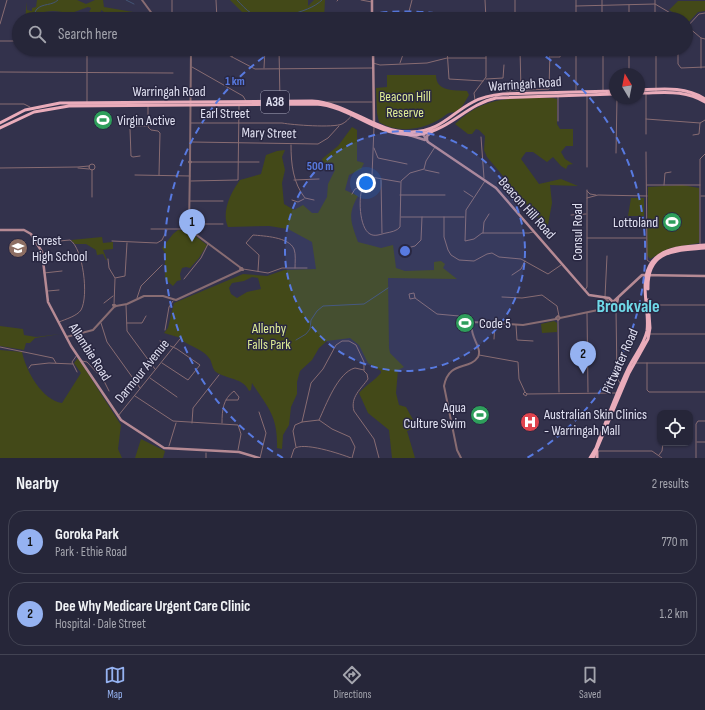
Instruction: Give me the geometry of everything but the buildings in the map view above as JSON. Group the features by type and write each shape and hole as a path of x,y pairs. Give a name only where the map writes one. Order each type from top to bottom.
{"highway":[{"path":"645,90 684,93 703,98 705,102"},
{"name":"Warringah Road","path":"0,128 19,117 51,108 69,106 246,102 326,102 342,107 374,125 403,132 423,132 445,122 476,102 502,94 541,91 587,93"},
{"path":"646,93 656,91"},
{"name":"Warringah Road","path":"0,123 30,109 56,103 87,102 322,105 335,108 391,132 408,135 432,131 447,124 476,102 507,97 609,92"},
{"path":"652,264 660,254 670,250 705,246"},
{"name":"Pittwater Road","path":"619,393 621,384 648,334 647,276 652,264"},
{"name":"Pittwater Road","path":"595,452 619,393 645,344 648,334 649,306 647,276"},
{"path":"590,458 595,452"},
{"path":"593,458 595,452"}],"main road":[{"path":"372,1 372,12"},
{"path":"373,56 375,102 374,125"},
{"path":"426,141 427,136 432,131"},
{"name":"Beacon Hill Road","path":"423,132 426,141 496,188 589,295 605,298 618,298"},
{"name":"Warringah Road","path":"408,135 426,141"},
{"name":"Allambie Road","path":"1,230 27,230 37,243 42,252 47,300 77,355 118,416 161,447 168,449 238,451 260,458"},
{"path":"609,298 613,302 640,276 705,276"},
{"path":"616,308 618,298"},
{"name":"Pittwater Road","path":"595,452 597,458"}],"street":[{"path":"0,23 7,0"},
{"path":"142,0 152,12"},
{"path":"172,0 172,12"},
{"path":"216,0 217,12"},
{"path":"361,0 372,1"},
{"path":"409,12 412,0"},
{"path":"485,0 486,12"},
{"path":"514,0 515,12"},
{"path":"576,0 576,12"},
{"path":"602,0 602,12"},
{"path":"655,0 655,12"},
{"path":"629,4 629,12"},
{"path":"576,6 655,4 669,12"},
{"path":"693,21 700,14 705,13"},
{"path":"693,32 701,38 705,39"},
{"path":"701,38 701,68"},
{"path":"0,41 12,41"},
{"path":"87,56 87,102"},
{"path":"189,229 191,56"},
{"path":"264,69 265,56"},
{"path":"279,56 280,102"},
{"path":"400,64 403,56"},
{"path":"520,56 521,90"},
{"path":"550,57 560,56"},
{"path":"576,56 576,92"},
{"path":"603,56 603,93"},
{"path":"629,56 629,68"},
{"path":"656,56 656,91"},
{"path":"678,56 678,64 681,68 705,67"},
{"path":"232,57 253,68 264,69 373,68"},
{"name":"Warringah Road","path":"507,91 541,91 549,88 550,57"},
{"path":"373,63 380,65 427,63 448,58 486,58 485,79"},
{"path":"448,58 449,79 483,81"},
{"path":"476,102 474,93 483,81 485,79 503,78 504,65"},
{"path":"191,67 243,96 246,102"},
{"path":"0,72 172,73"},
{"path":"587,93 587,167"},
{"path":"646,93 646,134"},
{"path":"558,95 558,121"},
{"path":"326,102 375,102"},
{"path":"0,104 26,104"},
{"path":"26,104 30,109"},
{"path":"26,104 30,109"},
{"path":"616,153 617,104"},
{"path":"148,105 148,126"},
{"path":"190,181 238,180 239,105"},
{"path":"339,125 347,121 352,115"},
{"path":"646,119 700,123 705,120"},
{"name":"Earl Street","path":"190,123 282,123 292,126 339,125"},
{"path":"692,135 699,134 700,123"},
{"name":"Mary Street","path":"190,142 282,142 291,144 318,144 328,138 339,125"},
{"path":"374,125 373,173 363,186 361,192 363,224 370,234 382,234 400,228 400,182"},
{"path":"140,156 131,156 130,129 133,126 148,126 149,129 157,130 160,133 159,175"},
{"path":"481,137 485,180 466,209 466,238 474,239 479,234 483,233 529,233 533,231"},
{"path":"291,144 296,187 304,198 314,200"},
{"path":"373,147 378,158 407,164"},
{"path":"424,170 426,160 435,147"},
{"path":"646,152 646,238 647,256 652,264"},
{"path":"700,247 700,159 705,154"},
{"path":"190,162 259,162"},
{"path":"0,168 78,167 89,166 92,164 95,167 92,170 92,197"},
{"path":"78,167 92,170"},
{"path":"371,177 381,180 400,182 410,173 424,170 439,173"},
{"path":"664,185 664,174 671,172"},
{"path":"135,175 190,176"},
{"path":"294,180 319,179"},
{"path":"381,180 382,234"},
{"path":"647,185 700,185"},
{"path":"352,194 357,188 363,186"},
{"name":"Consul Road","path":"585,291 587,287 587,190 590,194 598,195"},
{"path":"464,191 474,197"},
{"path":"400,195 445,195"},
{"path":"587,198 588,196 598,195 647,196"},
{"path":"700,196 705,196"},
{"path":"292,200 298,202 304,198"},
{"path":"190,201 223,201"},
{"path":"483,233 484,222 489,214"},
{"path":"571,215 587,214"},
{"path":"400,217 465,217"},
{"path":"407,248 415,246 421,240 422,217"},
{"path":"444,217 444,237 448,252 460,261 474,261 489,253 499,257 518,257 548,274 562,264"},
{"path":"190,224 223,224"},
{"path":"151,229 189,229 241,269 268,273 280,268 307,268"},
{"path":"112,241 159,242 167,230"},
{"path":"258,271 260,254 246,243 253,235 278,238 292,246 294,251 295,268"},
{"path":"587,238 646,238"},
{"path":"37,243 41,241 70,240 76,246 84,277 83,304 78,313 59,322"},
{"path":"115,278 125,276 127,242"},
{"path":"184,279 201,258 208,244"},
{"path":"606,256 605,298 608,301 606,306"},
{"path":"108,259 109,268 115,278 115,306"},
{"path":"512,275 521,269 525,260"},
{"path":"138,299 141,286 162,265"},
{"path":"165,330 169,307 173,300 241,269"},
{"path":"44,273 62,271"},
{"path":"46,291 59,290"},
{"path":"104,303 114,295"},
{"path":"502,296 519,298 542,295 557,306 559,393"},
{"path":"66,337 91,331 115,306 126,304 144,296 162,296 173,300"},
{"path":"415,298 437,314 470,317 473,322 471,333 478,347 478,355 474,360 452,370 446,378 444,386 457,450 461,458"},
{"path":"473,322 528,324 587,312 606,306 613,302 616,308 617,378 621,384"},
{"path":"126,304 126,323 128,332 155,370"},
{"path":"649,306 705,305"},
{"path":"587,312 588,393"},
{"path":"126,323 142,323 146,316"},
{"path":"100,322 107,342 140,388"},
{"path":"494,339 495,323"},
{"path":"516,324 517,340 533,342"},
{"path":"648,334 705,334"},
{"name":"Darmour Avenue","path":"118,416 180,339"},
{"path":"160,341 174,347 200,365 194,374 187,380 162,362"},
{"path":"302,422 311,383 323,369 336,345 342,341 349,341 356,345 364,362 364,370 368,378 357,393 353,406 354,411 374,438 379,458"},
{"path":"0,347 13,348 53,358 56,363"},
{"path":"77,355 73,360 73,364 77,372"},
{"path":"478,355 518,362 519,379 525,392 524,395 559,393 619,393"},
{"path":"82,361 87,362 103,379 109,391"},
{"path":"29,368 31,365 56,363 63,365 73,364"},
{"path":"634,363 705,363"},
{"path":"647,363 647,390 649,392 705,392"},
{"path":"319,420 336,385 347,372 355,368 364,370"},
{"path":"192,423 193,408 219,375"},
{"path":"149,377 177,397"},
{"path":"222,424 223,406 226,400 234,391 240,397 238,400 226,400"},
{"path":"135,396 176,422 238,425 241,434 238,451"},
{"path":"259,412 266,433 260,458"},
{"path":"291,458 296,447 293,428 297,423 302,422 319,420 332,430 350,437 355,447 352,458 328,450 296,447"},
{"path":"696,458 697,422 705,421"},
{"path":"168,449 176,422"},
{"path":"696,442 705,442"},
{"path":"659,456 663,446"},
{"path":"206,458 207,451"},
{"path":"595,452 652,451 662,458"}],"green space":[{"path":"37,0 77,0 86,4 95,0 103,0 104,7 133,12 104,12 101,10 101,12 89,12 91,8 88,7 74,12 26,12 27,2 27,10 32,11 32,8 36,7"},
{"path":"230,0 308,0 308,6 314,0 325,0 324,12 242,12"},
{"path":"678,1 705,1 705,11 698,12 693,17 693,12 672,12 669,10"},
{"name":"Beacon Hill Reserve","path":"387,75 436,75 439,85 442,87 451,90 467,91 469,95 460,109 455,112 448,113 440,119 423,127 405,129 387,126 379,122 377,113 376,88 387,87"},
{"path":"525,98 557,99 557,124 560,129 573,129 573,146 566,146 561,152 565,159 573,164 568,165 566,169 553,157 547,162 533,152 526,152 521,159 539,184 561,179 578,186 550,185 552,203 548,225 542,223 487,157 484,150 485,136 476,129 472,134 468,134 455,124 477,108 489,103 501,100"},
{"name":"Allenby Falls Park","path":"352,127 357,130 357,161 364,163 361,169 349,175 345,190 358,196 352,208 351,219 358,242 381,248 393,245 396,268 405,271 434,270 434,262 441,261 445,264 443,268 457,279 388,278 389,348 390,353 404,367 398,370 396,393 399,405 406,407 417,427 407,431 415,458 392,458 389,430 368,413 359,393 381,373 381,371 368,363 359,345 350,338 327,341 319,348 312,360 300,371 297,382 297,394 291,407 289,425 283,435 282,449 277,448 276,428 271,413 252,383 251,390 249,391 247,387 239,381 216,372 210,359 200,350 183,341 181,338 164,333 168,328 174,303 243,274 267,276 284,270 316,269 312,242 288,229 269,226 228,227 226,221 226,209 230,196 240,180 261,174 266,155 285,150 282,157 285,170 282,183 284,204 294,210 303,205 312,213 318,213 327,197 328,184 335,170 325,167 322,159 338,146","holes":["252,277 258,278 261,289 247,292 237,298 231,294 229,288 232,283 244,281"]},
{"path":"682,185 699,188 699,243 670,248 650,259 647,255 648,187"},
{"path":"631,198 644,198 644,216 628,216"},
{"path":"178,230 189,231 207,245 199,258 190,268 182,268 180,274 181,280 177,281 173,286 165,279 165,253 162,248"},
{"path":"102,237 103,243 113,242 113,249 103,250 107,260 103,254 97,255 96,250 86,244 75,244 71,240"},
{"path":"554,321 557,323 557,332 542,333 541,324"},
{"path":"0,326 23,329 24,335 36,337 60,334 35,338 30,343 26,343 24,350 0,346"},
{"path":"0,350 22,352 27,368 36,384 48,396 55,401 62,403 81,373 74,363 78,358 121,425 118,449 122,458 0,458"},
{"path":"141,439 165,451 163,458 135,458"}],"waterway":[{"path":"35,12 39,7 58,0"},
{"path":"126,0 134,4"},
{"path":"237,0 250,12"},
{"path":"298,12 308,9 322,0"},
{"path":"296,340 306,334 310,329 311,320 317,311 323,306 364,304 388,288"}],"place":[{"name":"Virgin Active","path":"103,120"},
{"name":"Lottoland","path":"672,222"},
{"name":"Goroka Park","path":"192,242"},
{"name":"Forest High School","path":"18,248"},
{"name":"Code 5","path":"465,323"},
{"name":"Dee Why Medicare Urgent Care Clinic","path":"583,374"},
{"name":"Aqua Culture Swim","path":"480,415"},
{"name":"Australian Skin Clinics - Warringah Mall","path":"530,422"}],"district":[{"name":"Brookvale","path":"628,306"}]}
